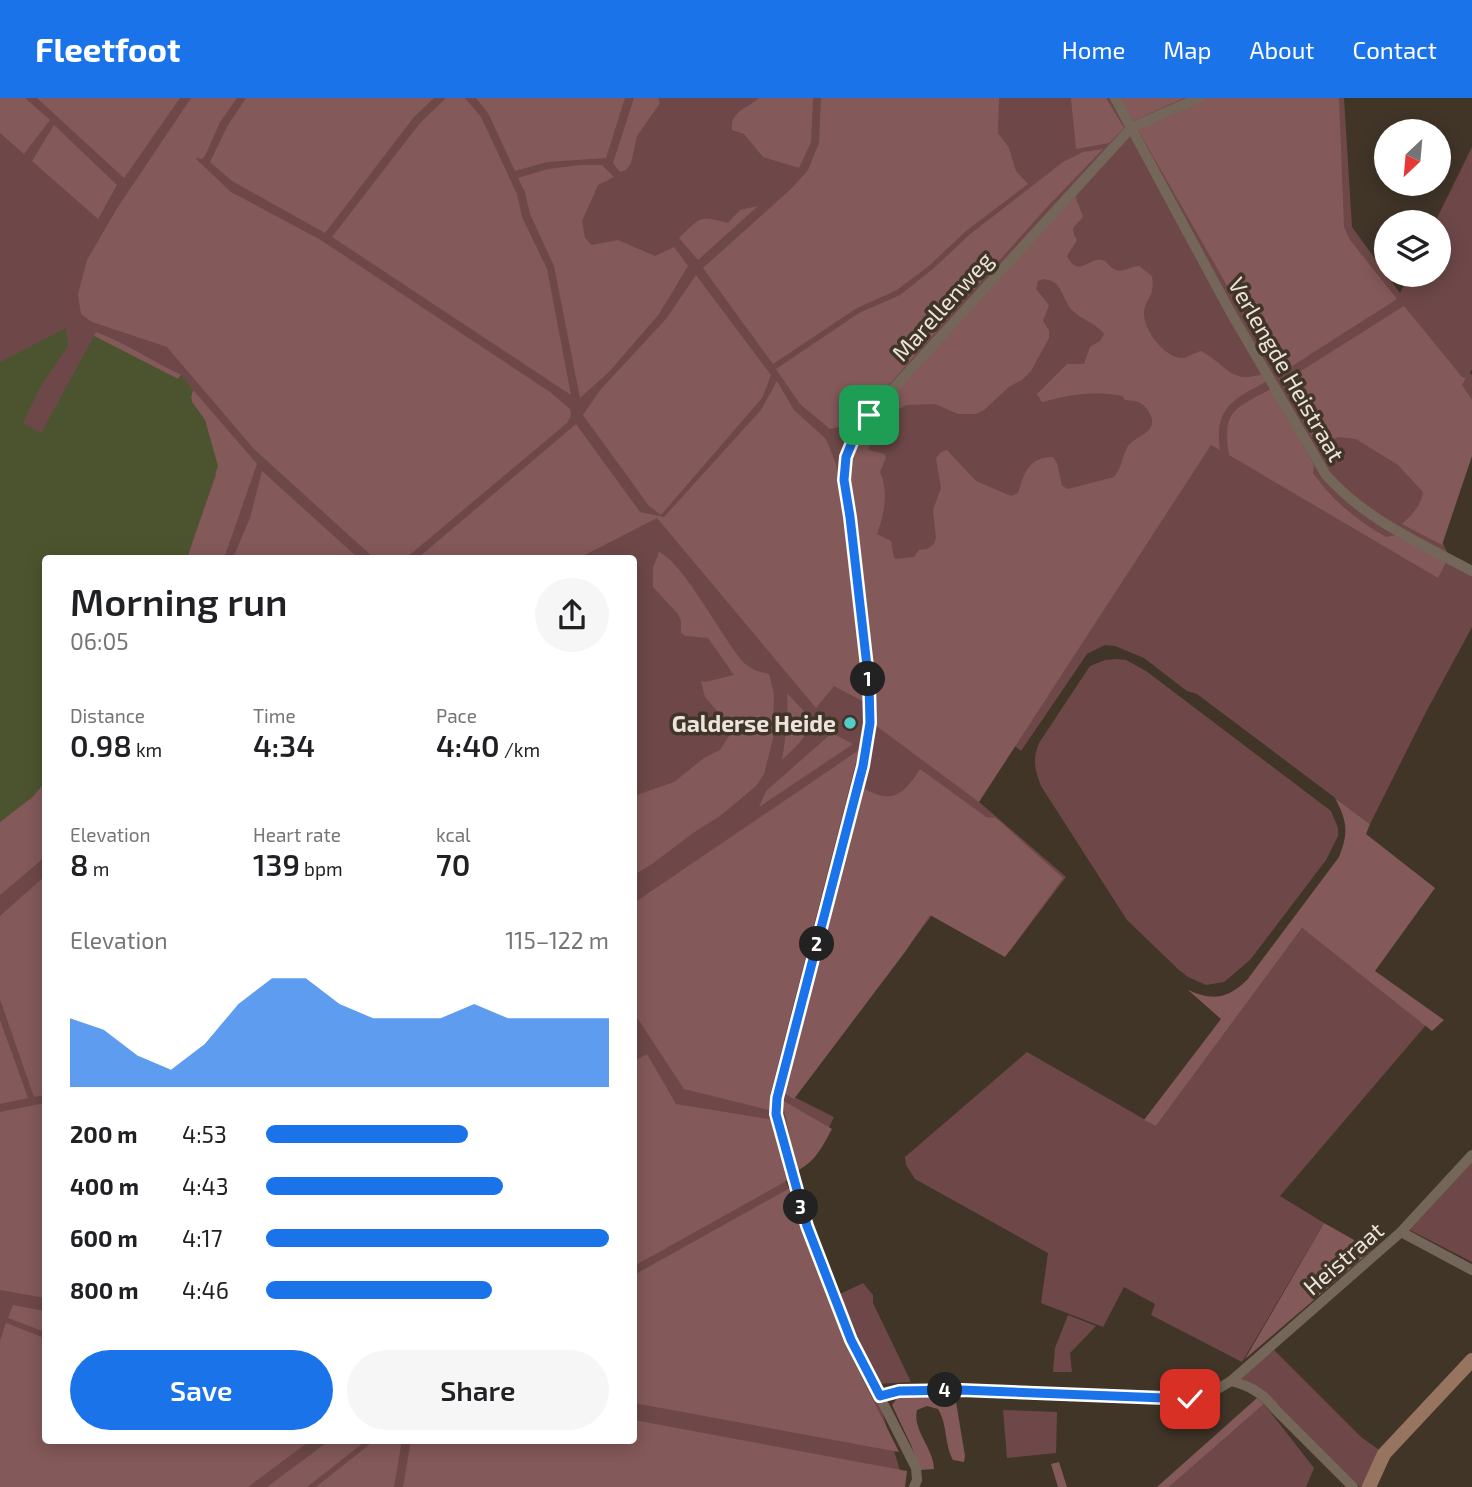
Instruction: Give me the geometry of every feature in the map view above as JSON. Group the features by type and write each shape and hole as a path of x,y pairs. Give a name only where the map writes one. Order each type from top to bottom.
{"street":[{"name":"Verlengde Heistraat","path":"1115,98 1231,313 1326,475 1346,498 1373,517 1472,571"},
{"path":"1132,127 1199,98"},
{"name":"Marellenweg","path":"880,1396 851,1340 807,1226 776,1114 777,1098 863,766 870,723 869,684 844,480 846,457 855,435 869,415 1132,127"},
{"name":"Heistraat","path":"880,1396 899,1391 961,1390 1190,1399 1206,1395 1231,1381 1401,1232 1472,1155"},
{"path":"1401,1232 1472,1270"},
{"path":"1369,1487 1384,1454 1472,1360"},
{"path":"1231,1381 1247,1385 1266,1396 1275,1409 1353,1487"},
{"path":"880,1396 918,1472 914,1487"}],"shaded area":[{"path":"0,98 1344,98 1352,227 1374,257 1374,287 1396,287 1400,293 1403,287 1451,287 1451,210 1441,210 1448,196 1451,196 1451,190 1472,147 1472,448 1441,539 1450,564 1472,576 1472,627 1370,824 1197,694 1187,691 1144,658 1115,646 1105,645 1087,654 1021,751 1015,746 978,801 1066,877 1010,951 933,914 792,1096 834,1117 814,1158 784,1177 881,1408 905,1487 0,1487"},
{"path":"0,98 25,98 50,120 24,154 0,133"},
{"path":"37,98 180,98 124,178"},
{"path":"191,98 237,98 220,122 205,156 202,159 195,158 231,192 319,239 550,392 570,409 571,415 567,423 410,555 371,555 254,449 167,347 92,322 81,314 78,294 87,260 116,210"},
{"path":"246,98 434,98 414,117 325,233 232,181 210,162 227,127"},
{"path":"446,98 465,98 481,117 517,194 522,217 547,269 571,395 332,237 420,123"},
{"path":"476,98 625,98 606,158 547,162 515,171 488,113"},
{"path":"634,98 658,98 660,103 637,136 631,163 626,170 620,172 613,163"},
{"path":"759,98 813,98 811,142 799,168 763,157 744,134 732,130 736,114"},
{"path":"821,98 999,98 998,133 1009,148 1016,171 1028,184 966,231 930,265 897,290 857,308 773,364 703,268 792,188 808,170 819,143"},
{"path":"1071,98 1106,98 1124,128 1109,143 1076,149"},
{"path":"1120,98 1184,98 1133,121"},
{"path":"1205,98 1339,98 1344,227 1350,240 1374,270 1374,287 1387,287 1397,299 1278,375 1137,128"},
{"path":"54,125 117,185 98,219 32,161"},
{"path":"1103,149 1046,208 854,424 830,429 800,404 776,369 859,313 900,295 969,235 1063,162 1083,152"},
{"path":"602,165 614,177 598,185 582,221 585,238 592,245 618,240 655,256 674,247 688,266 659,314 609,372 580,398 554,266 530,214 525,192 518,178 548,169"},
{"path":"1073,190 1083,217 1073,228 1077,240 1067,256 1071,263 1079,267 1102,260 1119,271 1139,266 1152,276 1152,289 1144,312 1150,333 1161,347 1180,358 1201,351 1229,372 1243,377 1262,374 1267,381 1236,400 1223,414 1219,435 1220,450 1211,445 979,802 875,725 876,694 848,457 859,432","holes":["1050,280 1058,286 1072,310 1104,334 1100,341 1090,347 1084,364 1067,364 1037,394 1042,402 1082,394 1122,396 1125,400 1139,402 1146,408 1152,419 1150,429 1128,446 1114,477 1068,489 1062,486 1053,457 1045,458 1033,463 1018,493 1011,496 976,481 947,450 941,452 936,458 941,488 933,510 936,538 934,544 919,550 914,557 894,558 891,541 877,534 884,503 880,472 886,457 869,450 869,447 892,413 906,405 935,404 958,414 976,414 1010,386 1022,380 1031,371 1049,338 1049,330 1043,321 1049,305 1036,289 1038,281"]},
{"path":"758,206 698,260 679,238 701,220 728,223 740,210"},
{"path":"696,275 771,375 762,398 661,515 649,506 583,415 601,389 666,319"},
{"path":"1404,306 1462,377 1466,378 1462,385 1472,400 1472,456 1442,545 1402,524 1413,514 1423,492 1398,465 1356,439 1338,437 1318,446 1282,383"},
{"path":"66,328 68,346 42,384 23,423 41,433 94,336 178,379 181,375 193,390 192,402 205,420 218,466 188,555 42,555 42,786 0,822 0,362"},
{"path":"96,332 181,375 178,379 94,336"},
{"path":"777,381 794,410 826,439 836,464 847,519 866,703 834,686 816,708 657,518 585,555 422,555 576,424 640,512 664,517 761,410"},
{"path":"1271,389 1314,465 1313,473 1329,492 1355,517 1386,537 1396,535 1446,562 1438,578 1229,455 1229,420 1248,401"},
{"path":"193,390 257,464 225,555 188,555 216,475 205,420 191,397"},
{"path":"262,471 355,555 234,555 250,518"},
{"path":"659,552 669,559 691,585 744,663 754,670 769,674 774,694 773,738 764,774 756,786 720,816 637,873 637,795 674,782 704,758 720,750 729,736 730,726 705,697 701,681 734,675 708,638 681,633 678,614 653,587 653,568"},
{"path":"1117,659 1126,660 1146,671 1331,811 1338,828 1338,836 1326,860 1250,960 1224,982 1206,985 1188,977 1127,920 1039,780 1035,760 1039,743 1090,666"},
{"path":"787,693 811,719 804,737 782,760 788,719"},
{"path":"832,733 853,744 759,807 766,791"},
{"path":"859,750 771,1091 773,1111 684,1089 637,1018 637,901"},
{"path":"920,769 986,817 996,818 1063,878 1005,957 930,915 794,1099 784,1093 862,787 881,796 896,795 908,786"},
{"path":"42,786 42,860 0,895 0,822 33,797"},
{"path":"1335,798 1370,824 1366,834 1435,888 1375,971 1444,1020 1432,1031 1302,928 1156,1126 1144,1120 1221,1019 1188,990 1205,996 1219,996 1233,991 1247,980 1339,857 1345,827"},
{"path":"42,879 42,1096 34,1097 0,999 0,916"},
{"path":"1302,928 1426,1025 1280,1196 1324,1223 1242,1362 1151,1315 1155,1304 1124,1287 1103,1327 1041,1303 1048,1253 915,1179 906,1165 905,1157 1027,1052 1156,1126"},
{"path":"0,1020 28,1098 0,1104"},
{"path":"647,1054 676,1104 775,1120 788,1180 637,1264 637,1059"},
{"path":"782,1100 832,1129 814,1158 797,1171"},
{"path":"42,1104 42,1297 0,1290 0,1112"},
{"path":"1472,1162 1472,1262 1410,1230"},
{"path":"790,1188 851,1356 899,1452 637,1404 637,1273"},
{"path":"1324,1223 1372,1250 1245,1359"},
{"path":"863,1283 873,1295 873,1303 911,1382 877,1384 838,1295"},
{"path":"13,1305 42,1310 42,1331 8,1318"},
{"path":"1068,1315 1096,1326 1070,1353 1072,1372 1053,1372 1055,1348"},
{"path":"6,1323 42,1337 42,1444 306,1444 248,1487 0,1487 0,1341"},
{"path":"1274,1350 1361,1437 1382,1452 1364,1487 1360,1487 1259,1387 1235,1380"},
{"path":"899,1396 955,1396 964,1462 953,1460 941,1415 938,1409 927,1406 917,1410 916,1417 934,1469 920,1470 892,1405"},
{"path":"1257,1398 1264,1404 1169,1487 1157,1487"},
{"path":"1264,1404 1314,1468 1306,1487 1169,1487"},
{"path":"1003,1410 1057,1412 1056,1453 1007,1458"},
{"path":"637,1421 907,1471 905,1487 403,1487 410,1444 637,1444"},
{"path":"325,1444 362,1444 307,1487 267,1487"},
{"path":"370,1444 401,1444 394,1487 316,1487"},
{"path":"1059,1462 1067,1487 1058,1487 1051,1464"}],"place":[{"name":"Galderse Heide","path":"850,723"}],"route":[{"path":"869,415 855,435 846,457 844,480 869,684 870,723 863,766 777,1098 776,1114 807,1226 851,1340 880,1396 899,1391 961,1390 1190,1399"}]}
